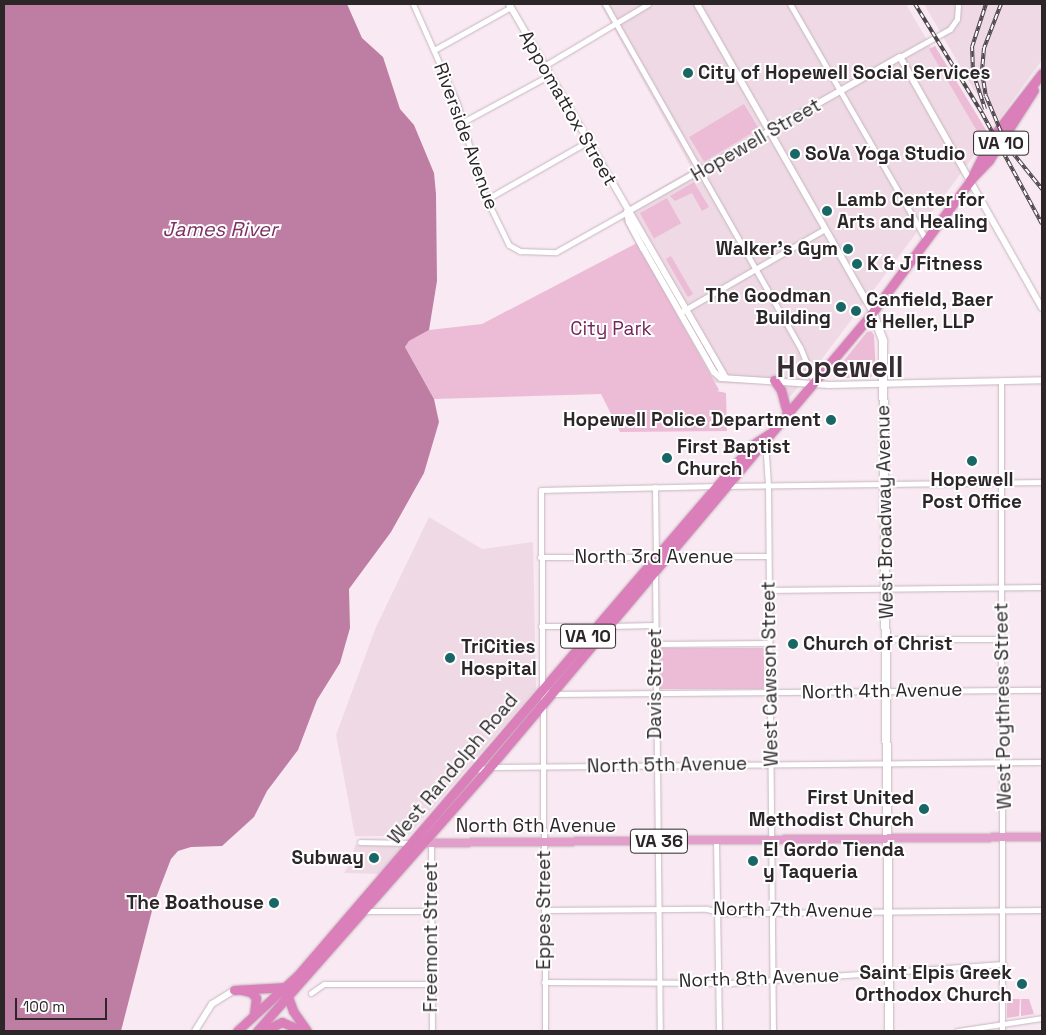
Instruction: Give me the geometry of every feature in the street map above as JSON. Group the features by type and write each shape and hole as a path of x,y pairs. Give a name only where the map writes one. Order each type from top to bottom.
{"highway":[{"name":"VA 10","path":"814,382 873,313 927,241 970,180 992,139 1042,74"},
{"path":"774,380 782,390 787,413"},
{"name":"West Randolph Road","path":"257,1031 362,911 427,843 489,767 730,486 766,437 814,382"},
{"name":"West Randolph Road","path":"237,1031 287,987 716,486 752,445 766,437"},
{"path":"234,990 287,987"},
{"path":"234,990 254,994 258,1005 252,1018"},
{"path":"288,997 292,1011 307,1031"},
{"path":"264,1031 282,1022 302,1031"}],"main road":[{"name":"West Broadway Avenue","path":"873,313 882,333 889,1031"},
{"name":"North 6th Avenue","path":"412,843 1042,837"}],"street":[{"name":"Riverside Avenue","path":"413,4 463,122 487,199 509,245 520,251 533,252"},
{"path":"605,4 800,347 814,382"},
{"path":"544,66 648,4"},
{"path":"697,4 873,313"},
{"path":"790,4 927,241"},
{"name":"Hopewell Street","path":"533,252 556,252 568,247 950,29 957,19 958,4"},
{"path":"434,50 510,5"},
{"name":"Appomattox Street","path":"510,5 683,310 728,380 774,380"},
{"path":"900,57 1042,308"},
{"path":"463,122 550,75"},
{"path":"487,199 587,142"},
{"path":"683,310 825,229"},
{"path":"774,380 814,382 829,385 1042,380"},
{"name":"West Poythress Street","path":"1001,381 1000,482 1004,762 1002,1031"},
{"name":"West Cawson Street","path":"766,437 774,913 773,1031"},
{"path":"655,487 1042,482"},
{"name":"Eppes Street","path":"545,1031 541,490 655,487"},
{"name":"Davis Street","path":"655,487 655,693 660,1031"},
{"name":"North 3rd Avenue","path":"540,557 768,556"},
{"path":"768,590 1042,587"},
{"path":"541,626 655,625"},
{"path":"886,639 1002,639"},
{"path":"655,644 769,643"},
{"path":"543,689 551,694"},
{"name":"North 4th Avenue","path":"551,694 1042,690"},
{"name":"North 5th Avenue","path":"472,771 489,767 544,766 1042,762"},
{"path":"716,841 719,1031"},
{"name":"North 6th Avenue","path":"360,842 412,843"},
{"name":"Freemont Street","path":"427,843 431,911 432,1031"},
{"name":"North 7th Avenue","path":"544,910 657,909 774,913 1042,910"},
{"path":"362,911 431,911"},
{"name":"North 8th Avenue","path":"544,982 719,982 773,980 1003,964"},
{"path":"311,993 324,984 431,984"},
{"path":"195,1031 212,1004 234,990"},
{"path":"957,1031 1042,1018"}],"shaded area":[{"path":"600,4 906,4 985,141 816,367 780,408 778,390 772,384 715,383 618,213 692,169"},
{"path":"924,4 1042,4 1042,60 999,119 974,90"},
{"name":"TriCities Hospital","path":"429,517 482,549 533,542 536,689 408,836 355,836 336,735 376,627"},
{"path":"355,845 402,847 381,874 344,873 351,862"}],"green space":[{"path":"935,46 989,135 984,143 929,49"},
{"path":"744,104 759,129 704,162 689,137"},
{"path":"694,182 709,207 702,211 692,193 675,201 670,196"},
{"path":"667,198 681,223 654,238 640,213"},
{"name":"City Park","path":"637,243 719,390 717,391 726,393 727,431 620,432 601,394 434,399 405,347 409,341 429,330 482,324"},
{"path":"671,256 693,294 688,297 666,259"},
{"path":"871,331 874,335 876,374 869,378 835,378 833,374 867,332"},
{"path":"658,648 764,648 764,689 658,689"},
{"path":"1007,999 1020,999 1019,1016 1007,1018"},
{"path":"1021,999 1029,999 1034,1014 1021,1016"}],"water":[{"name":"James River","path":"4,4 347,4 362,38 383,57 400,109 414,125 434,173 437,281 429,330 409,341 405,347 434,399 439,422 424,473 391,532 349,589 350,628 340,663 317,700 298,750 267,791 254,817 222,846 191,847 178,851 171,859 154,903 121,1031 4,1031"}],"railway":[{"path":"915,4 982,113 1042,224"},
{"path":"985,109 973,73 972,47 986,4"},
{"path":"1001,4 984,48 982,72 986,96 1002,134"},
{"path":"1012,152 1042,189"}],"place":[{"name":"City of Hopewell Social Services","path":"688,73"},
{"name":"SoVa Yoga Studio","path":"795,154"},
{"name":"Lamb Center for Arts and Healing","path":"827,211"},
{"name":"Walker's Gym","path":"848,249"},
{"name":"K & J Fitness","path":"857,264"},
{"name":"The Goodman Building","path":"841,307"},
{"name":"Canfield, Baer & Heller, LLP","path":"856,311"},
{"name":"Hopewell Police Department","path":"831,420"},
{"name":"First Baptist Church","path":"667,458"},
{"name":"Hopewell Post Office","path":"972,461"},
{"name":"Church of Christ","path":"793,644"},
{"name":"TriCities Hospital","path":"450,658"},
{"name":"First United Methodist Church","path":"924,809"},
{"name":"Subway","path":"374,858"},
{"name":"El Gordo Tienda y Taqueria","path":"753,861"},
{"name":"The Boathouse","path":"274,903"},
{"name":"Saint Elpis Greek Orthodox Church","path":"1022,984"}],"district":[{"name":"Hopewell","path":"840,367"}]}
